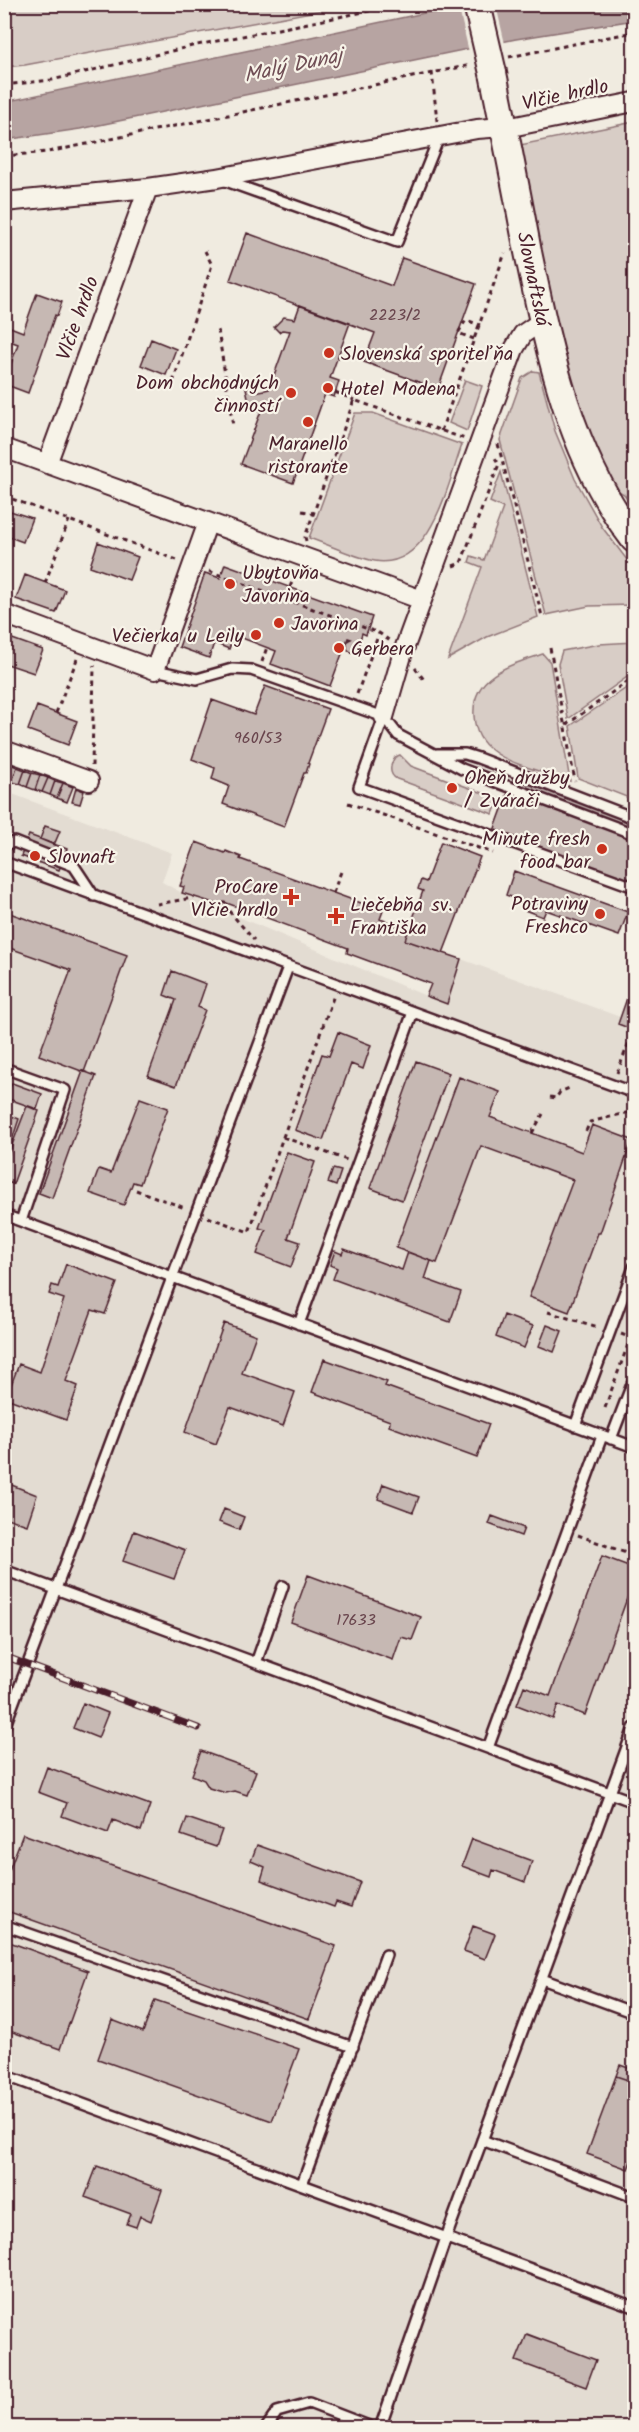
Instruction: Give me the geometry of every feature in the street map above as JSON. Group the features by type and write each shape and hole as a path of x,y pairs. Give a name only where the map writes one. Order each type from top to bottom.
{"main road":[{"name":"Slovnaftská","path":"477,4 542,321 564,401 578,441 604,492 634,539"}],"street":[{"name":"Vlčie hrdlo","path":"4,202 148,188 218,178 438,131 516,126 634,102"},
{"name":"Vlčie hrdlo","path":"47,464 148,188"},
{"path":"384,717 403,652 514,349 524,334 542,321"},
{"path":"4,448 422,600"},
{"path":"4,614 155,670 208,522"},
{"path":"4,750 89,781"}],"lane":[{"path":"218,178 397,242 438,131"},
{"path":"155,670 197,679 232,669 251,670 384,717 398,735 432,754 478,775 634,834"},
{"path":"384,717 359,787 634,887"},
{"path":"432,754 465,754 478,758 634,818"},
{"path":"4,845 14,842 74,866 94,896"},
{"path":"4,862 634,1094"},
{"path":"4,1728 288,967"},
{"path":"299,1324 413,1012"},
{"path":"4,1068 65,1090 21,1221"},
{"path":"4,1215 634,1447"},
{"path":"575,1426 634,1267"},
{"path":"612,1439 634,1379"},
{"path":"488,1748 602,1436"},
{"path":"4,1570 634,1802"},
{"path":"256,1663 284,1586"},
{"path":"380,2427 446,2238 634,1728"},
{"path":"4,1925 353,2047"},
{"path":"302,2184 386,1955"},
{"path":"542,1979 634,2013"},
{"path":"4,2074 634,2307"},
{"path":"482,2140 634,2197"},
{"path":"266,2427 277,2412 309,2403 374,2427"}],"path":[{"path":"4,85 52,80 192,46 404,4"},
{"path":"4,156 48,152 432,72 491,65 634,32"},
{"path":"432,72 438,131"},
{"path":"173,382 212,265 205,251"},
{"path":"441,431 506,253"},
{"path":"474,340 458,333 466,320 480,325"},
{"path":"218,330 233,426"},
{"path":"335,392 468,441"},
{"path":"290,587 354,400"},
{"path":"496,436 542,616"},
{"path":"4,496 192,565"},
{"path":"302,511 314,513"},
{"path":"45,583 69,520"},
{"path":"220,576 379,633 356,697"},
{"path":"56,713 89,646"},
{"path":"89,646 93,762 89,781"},
{"path":"550,648 576,786"},
{"path":"261,663 272,667"},
{"path":"566,725 634,677"},
{"path":"629,682 634,688"},
{"path":"348,803 493,853"},
{"path":"333,893 342,869"},
{"path":"129,909 194,898"},
{"path":"229,911 274,961"},
{"path":"136,1190 249,1232 338,985"},
{"path":"617,1073 633,1032"},
{"path":"550,1097 556,1098 560,1092 572,1087"},
{"path":"586,1131 590,1122 634,1111"},
{"path":"532,1133 543,1114"},
{"path":"284,1137 357,1164"},
{"path":"548,1312 631,1338"},
{"path":"605,1408 634,1328"},
{"path":"568,1531 634,1556"}],"shaded area":[{"path":"5,4 349,4 349,5 5,67"},
{"path":"634,122 634,508 624,494 613,488 600,461 570,381 527,201 520,145"},
{"path":"533,371 539,372 555,431 575,479 602,527 634,569 634,605 589,606 546,615 500,440 522,378"},
{"path":"465,380 482,386 467,431 449,423"},
{"path":"355,413 373,413 462,445 434,521 410,552 394,560 367,559 309,538"},
{"path":"501,472 538,617 487,637 448,659 482,567 469,562 471,556 484,560 503,508 490,502"},
{"path":"634,642 634,672 568,719 558,664 562,651 599,644"},
{"path":"543,654 550,662 570,781 500,756 489,748 477,731 474,716 475,702 479,690 486,681 507,667"},
{"path":"628,687 634,693 634,800 578,778 570,726"},
{"path":"400,755 411,766 499,799 493,814 397,779 392,775 391,766 395,757"},
{"path":"4,791 172,853 162,882 182,893 447,1004 461,959 620,1017 618,1024 634,1030 634,2427 5,2427"}],"water":[{"name":"Malý Dunaj","path":"462,5 634,5 634,20 516,39 80,129 5,140 4,102"}],"pier":[{"path":"458,5 496,5 505,44 469,52"}],"building":[{"path":"247,233 392,286 402,258 476,284 438,389 364,362 375,333 230,280"},
{"path":"37,293 62,302 57,316 55,315 28,393 4,384 18,344 4,339 4,316 8,317 5,325 23,332"},
{"name":"Dom obchodných činností","path":"300,305 350,323 330,378 339,381 334,397 325,394 293,483 241,464 261,411 250,407 246,388 253,387 254,392 269,389 290,331 279,332 274,327 284,317 295,319"},
{"path":"151,339 176,349 166,375 141,365"},
{"path":"4,509 32,518 23,542 4,535"},
{"path":"98,542 138,557 129,580 90,566"},
{"name":"Javorina","path":"225,564 372,617 366,635 362,633 357,651 352,653 347,649 347,641 351,639 348,638 330,686 271,664 276,651 234,635 229,649 214,643 209,658 179,647 205,573 220,578"},
{"path":"25,575 65,590 56,613 16,599"},
{"path":"4,636 43,650 34,673 4,663"},
{"path":"265,686 328,709 284,827 223,804 229,786 212,779 215,768 192,759 212,700 254,715"},
{"path":"37,706 77,721 68,745 28,730"},
{"path":"10,764 17,767 12,782 5,778"},
{"path":"17,767 25,770 20,784 12,782"},
{"path":"25,770 32,773 27,787 20,784"},
{"path":"516,771 634,814 634,882 494,831"},
{"path":"32,773 40,775 35,790 27,787"},
{"path":"40,775 48,778 42,792 35,790"},
{"path":"48,778 55,781 50,795 42,792"},
{"path":"55,781 63,783 57,798 50,795"},
{"path":"63,783 73,787 67,802 57,798"},
{"path":"76,788 84,791 80,804 72,802"},
{"path":"45,826 60,831 54,845 40,839"},
{"path":"29,835 67,849 59,870 21,856"},
{"path":"196,842 225,853 226,851 241,857 240,859 383,911 380,919 409,929 405,940 461,959 447,1004 426,996 431,984 347,953 348,948 224,902 223,906 182,893 184,887 180,886"},
{"path":"441,842 480,857 443,953 405,940 423,891 418,889 421,880 426,882"},
{"path":"514,871 628,912 619,936 546,910 543,917 522,909 525,902 506,895"},
{"path":"4,911 127,955 84,1072 39,1055 71,970 4,946"},
{"path":"172,971 206,984 198,1007 205,1010 176,1086 148,1076 176,1000 164,995"},
{"path":"634,978 634,1030 618,1024"},
{"path":"338,1032 371,1045 363,1069 351,1064 323,1140 295,1130 322,1054 329,1056"},
{"path":"416,1061 449,1073 402,1200 370,1188"},
{"path":"83,1071 96,1076 52,1198 39,1193"},
{"path":"459,1077 500,1092 490,1117 582,1152 592,1125 632,1140 600,1233 598,1233 569,1312 529,1297 573,1180 481,1146 437,1263 396,1248"},
{"path":"12,1083 42,1094 37,1109 6,1098"},
{"path":"140,1098 168,1108 140,1184 133,1182 124,1205 90,1193 99,1169 111,1173"},
{"path":"27,1106 39,1111 13,1184 4,1181 4,1166"},
{"path":"6,1114 19,1119 9,1149 4,1148"},
{"path":"287,1152 315,1162 288,1238 300,1242 291,1267 257,1254 266,1230 259,1228"},
{"path":"333,1169 341,1171 336,1186 328,1183"},
{"path":"344,1249 402,1270 408,1252 431,1261 425,1279 461,1292 450,1322 333,1279 337,1268 330,1265 335,1251 342,1254"},
{"path":"66,1264 117,1283 105,1314 92,1310 66,1381 78,1386 66,1420 6,1398 19,1364 40,1372 64,1299 49,1294 52,1285 58,1287"},
{"path":"504,1315 533,1326 524,1348 496,1337"},
{"path":"224,1323 256,1335 242,1373 295,1392 283,1426 230,1407 216,1444 185,1432"},
{"path":"547,1325 562,1331 554,1352 539,1346"},
{"path":"324,1359 387,1382 385,1386 489,1424 477,1458 389,1426 390,1421 312,1392"},
{"path":"4,1482 37,1495 27,1525 4,1517"},
{"path":"383,1484 419,1497 413,1512 378,1499"},
{"path":"224,1509 244,1517 239,1530 219,1522"},
{"path":"492,1516 524,1528 521,1536 489,1524"},
{"path":"134,1531 185,1550 174,1579 123,1561"},
{"path":"602,1556 634,1568 634,1579 585,1715 558,1705 553,1719 517,1705 524,1686 550,1696"},
{"path":"308,1575 421,1617 412,1640 401,1637 393,1660 291,1622"},
{"path":"83,1703 108,1713 98,1738 73,1728"},
{"path":"201,1751 256,1771 247,1795 235,1791 226,1793 209,1788 204,1780 192,1775"},
{"path":"47,1767 150,1805 141,1831 113,1820 108,1833 62,1816 67,1803 38,1792"},
{"path":"187,1818 222,1830 216,1847 181,1835"},
{"path":"23,1834 336,1946 309,2019 4,1910 4,1883"},
{"path":"472,1839 532,1861 525,1882 493,1870 491,1877 462,1866"},
{"path":"257,1845 360,1882 351,1907 336,1902 334,1907 261,1880 265,1867 251,1861"},
{"path":"473,1926 495,1934 485,1959 464,1951"},
{"path":"4,1940 88,1971 60,2049 4,2029"},
{"path":"155,2000 299,2049 272,2121 98,2059 112,2020 143,2032"},
{"path":"620,2065 634,2070 634,2082 616,2076"},
{"path":"616,2076 634,2082 634,2153 628,2169 587,2154"},
{"path":"97,2166 162,2190 151,2221 140,2216 136,2227 127,2224 131,2214 85,2197"},
{"path":"527,2334 596,2360 586,2387 516,2361"}],"railway":[{"path":"4,1656 198,1728"}],"place":[{"name":"Slovenská sporiteľňa","path":"329,353"},
{"name":"Hotel Modena","path":"328,388"},
{"name":"Dom obchodných činností","path":"291,393"},
{"name":"Maranello ristorante","path":"308,422"},
{"name":"Ubytovňa Javorina","path":"230,584"},
{"name":"Javorina","path":"279,623"},
{"name":"Večierka u Leily","path":"256,635"},
{"name":"Gerbera","path":"339,648"},
{"name":"Oheň družby / Zvárači","path":"452,788"},
{"name":"Minute fresh food bar","path":"602,849"},
{"name":"Slovnaft","path":"35,856"},
{"name":"ProCare Vlčie hrdlo","path":"291,897"},
{"name":"Potraviny Freshco","path":"600,914"},
{"name":"Liečebňa sv. Františka","path":"336,916"}]}
